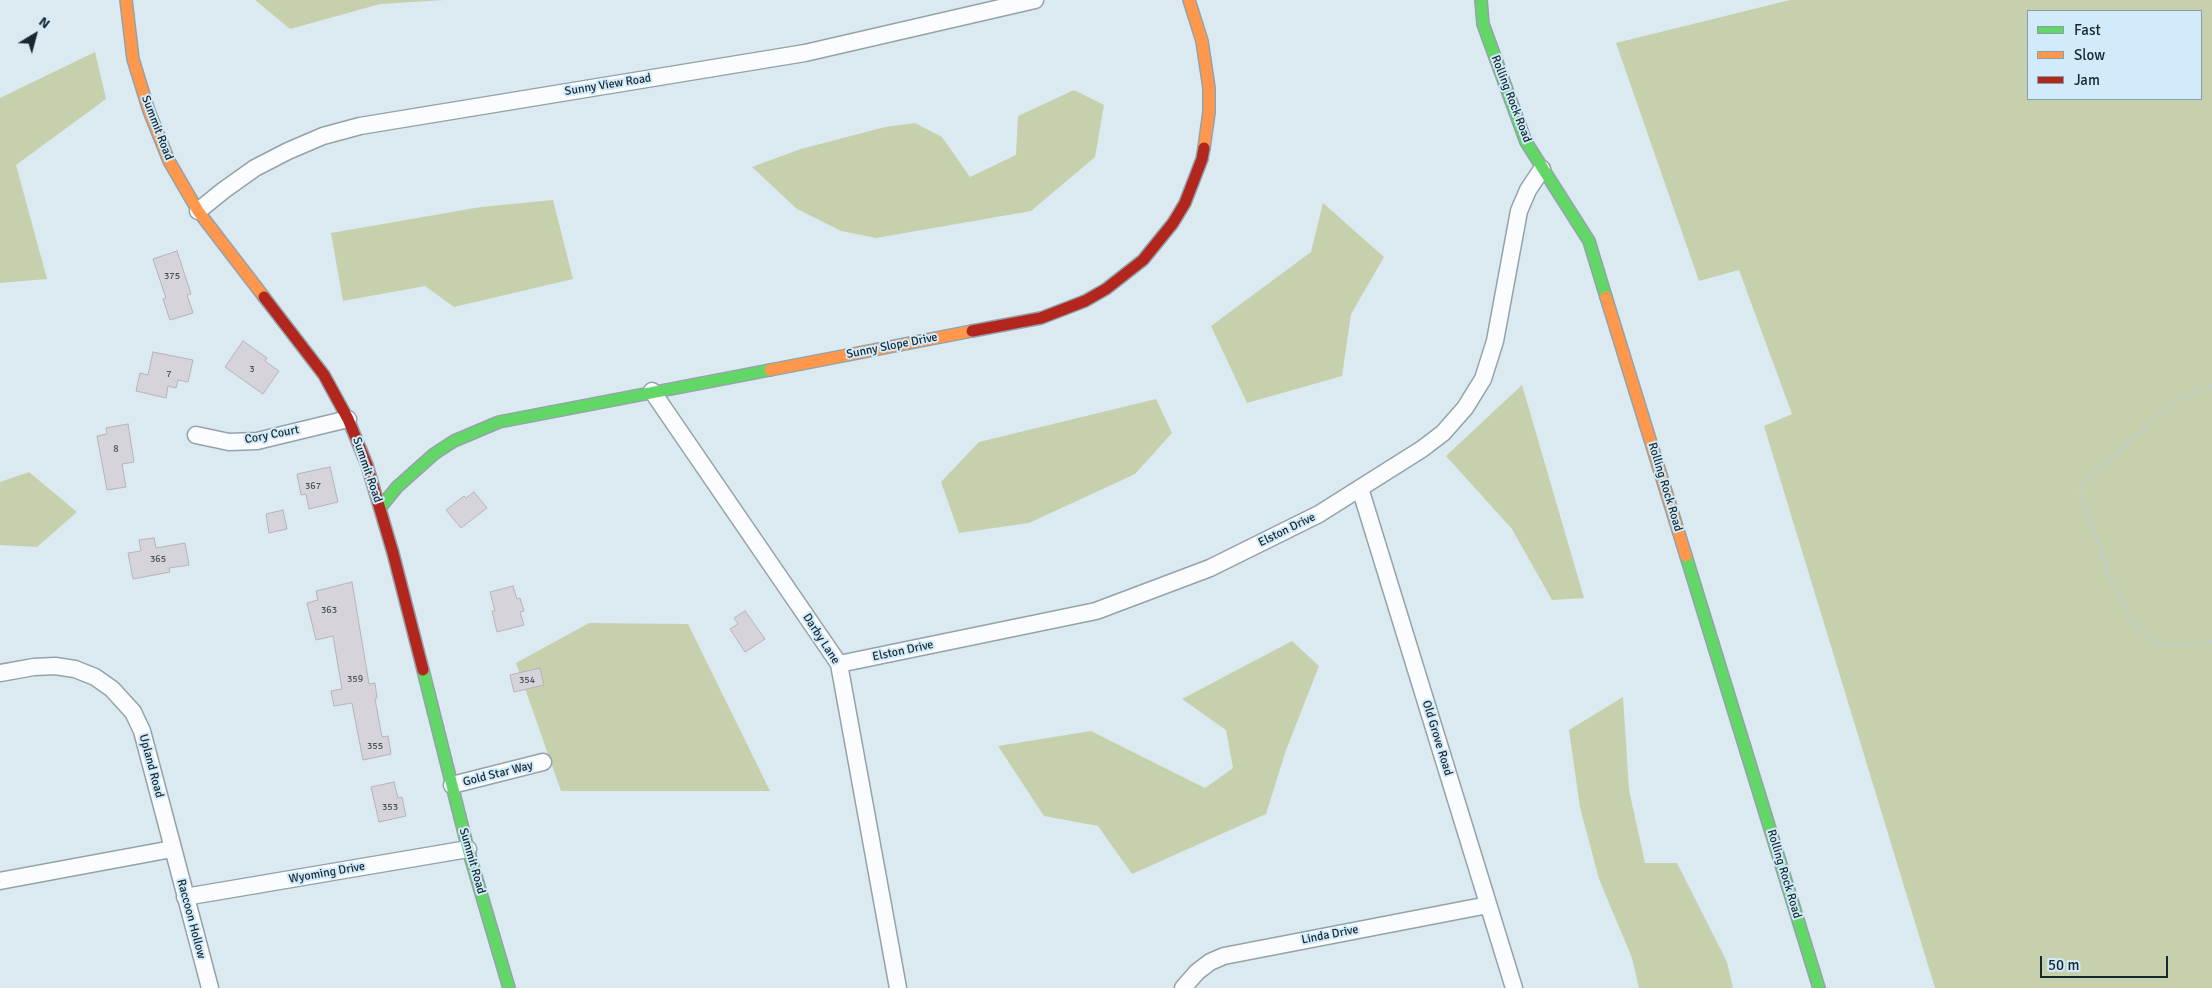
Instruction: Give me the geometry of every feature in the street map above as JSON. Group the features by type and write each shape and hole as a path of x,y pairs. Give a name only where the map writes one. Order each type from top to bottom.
{"street":[{"name":"Summit Road","path":"126,0 133,59 149,111 169,161 198,211 324,375 348,419 367,466 393,553 468,849 509,988"},
{"name":"Sunny View Road","path":"198,211 247,174 288,150 324,136 360,126 805,53 1036,0"},
{"name":"Sunny Slope Drive","path":"380,508 414,470 454,441 476,430 524,416 1041,318 1085,301 1125,276 1143,260 1173,223 1185,203 1202,159 1209,112 1210,88 1202,41 1189,0"},
{"name":"Rolling Rock Road","path":"1481,0 1483,24 1526,142 1589,241 1819,988"},
{"name":"Elston Drive","path":"839,664 1096,611 1210,568 1319,514 1443,434 1464,408 1483,379 1495,342 1519,211 1528,190 1542,169"},
{"name":"Darby Lane","path":"652,391 839,664 898,988"},
{"name":"Cory Court","path":"196,435 229,442 257,441 348,419"},
{"name":"Old Grove Road","path":"1360,488 1514,988"},
{"name":"Upland Road","path":"0,673 34,667 55,666 75,669 95,677 120,696 133,712 142,731 172,849"},
{"name":"Gold Star Way","path":"452,785 543,762"},
{"path":"0,881 172,849"},
{"name":"Raccoon Hollow","path":"172,849 210,988"},
{"name":"Wyoming Drive","path":"185,897 468,849"},
{"name":"Linda Drive","path":"1183,988 1197,972 1210,962 1224,956 1488,905"}],"path":[{"path":"2212,386 2179,399 2158,414 2140,434 2086,478 2081,487 2081,501 2092,526 2105,570 2114,583 2128,615 2137,627 2158,644 2200,646 2212,641"}],"green space":[{"path":"255,0 445,0 380,4 290,29"},
{"path":"1790,0 2212,0 2212,988 1935,988 1764,426 1792,414 1739,270 1699,281 1616,43"},
{"path":"95,52 106,99 16,165 47,279 0,283 0,98"},
{"path":"1074,90 1104,105 1095,157 1031,211 876,238 841,231 797,209 752,167 801,149 885,127 915,123 942,137 970,177 1016,155 1018,116"},
{"path":"553,200 573,279 454,307 425,286 343,301 331,233 481,207"},
{"path":"1323,203 1384,257 1351,314 1342,376 1247,403 1211,326 1311,252"},
{"path":"1522,385 1584,598 1552,600 1512,529 1446,456"},
{"path":"1156,399 1172,433 1135,474 1029,523 959,533 941,482 979,442"},
{"path":"29,472 77,512 37,547 0,545 0,482"},
{"path":"589,623 688,624 770,791 561,791 516,663"},
{"path":"1292,641 1319,666 1286,750 1266,814 1132,874 1098,826 1044,816 998,746 1091,731 1205,788 1233,768 1226,730 1182,699"},
{"path":"1623,697 1629,790 1645,863 1677,863 1727,962 1733,988 1639,988 1632,958 1599,879 1580,807 1569,730"}],"building":[{"path":"177,251 191,294 187,295 193,313 170,320 163,299 166,298 153,259"},
{"path":"243,341 267,358 265,361 279,371 263,394 225,367"},
{"path":"153,352 193,360 188,382 178,380 176,388 168,386 166,398 136,391 140,373 148,375"},
{"path":"128,424 134,462 122,464 126,487 107,490 97,436 107,434 106,428"},
{"path":"330,467 338,502 309,509 306,494 301,495 297,474"},
{"path":"474,492 487,508 461,528 446,510 464,496 466,498"},
{"path":"283,510 287,529 269,533 266,514"},
{"path":"154,538 156,548 185,543 189,565 169,568 170,572 133,579 128,553 141,551 139,540"},
{"path":"352,582 369,684 375,683 377,698 375,699 382,737 388,736 391,754 363,760 352,703 334,706 331,691 342,689 333,636 316,640 307,603 318,600 316,591"},
{"path":"513,586 517,599 520,598 524,611 520,612 524,625 497,632 492,611 495,611 490,592"},
{"path":"745,611 765,639 745,652 730,629 738,624 734,618"},
{"path":"540,668 544,685 514,692 510,675"},
{"path":"394,782 398,798 402,797 406,816 379,822 371,787"}],"traffic: fast":[{"path":"1481,0 1483,24 1526,142 1589,241 1606,297"},
{"path":"380,508 397,487 434,454 454,441 499,422 770,370"},
{"path":"1686,556 1819,988"},
{"path":"423,670 468,849 509,988"}],"traffic: slow":[{"path":"126,0 133,59 149,111 169,161 198,211 264,297"},
{"path":"1189,0 1202,41 1209,88 1209,112 1204,148"},
{"path":"1606,297 1686,556"},
{"path":"770,370 972,331"}],"traffic: jam":[{"path":"972,331 1041,318 1085,301 1106,289 1143,260 1173,223 1185,203 1202,159 1204,148"},
{"path":"264,297 324,375 348,419 367,465 393,553 423,670"}]}
